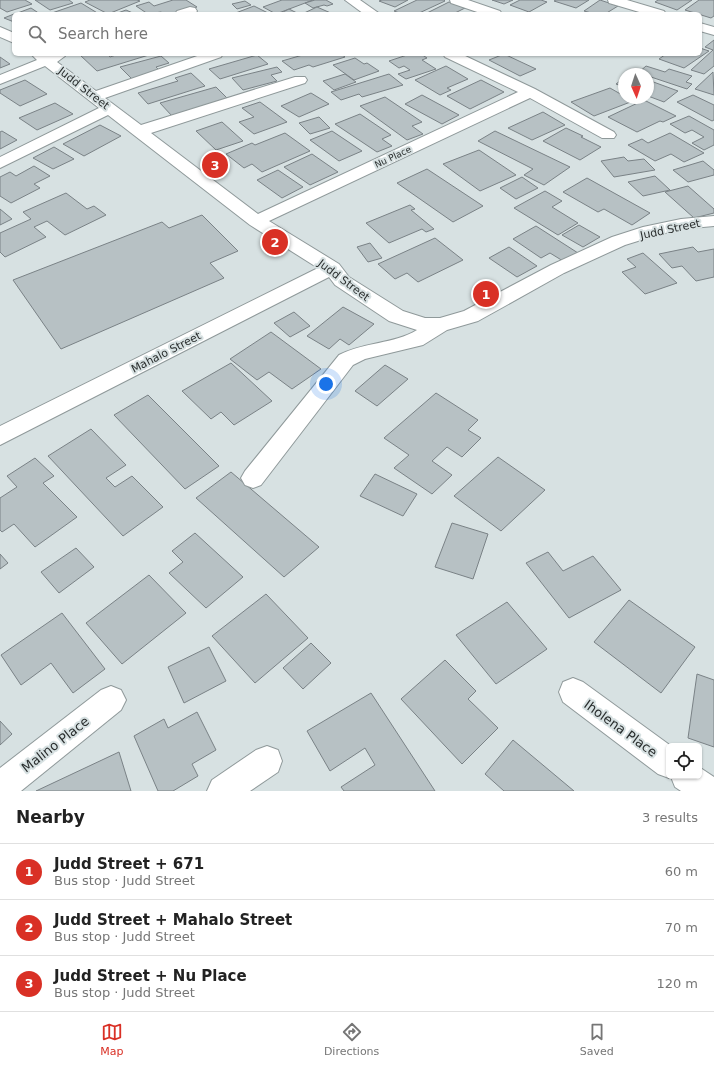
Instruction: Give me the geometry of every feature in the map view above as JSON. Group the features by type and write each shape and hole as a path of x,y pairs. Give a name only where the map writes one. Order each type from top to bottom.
{"street":[{"path":"350,0 369,12"},
{"path":"456,0 489,12"},
{"path":"614,0 652,12"},
{"path":"619,12 632,6"},
{"path":"702,28 714,31"},
{"path":"0,31 12,38"},
{"path":"0,80 50,56"},
{"name":"Judd Street","path":"50,56 95,96 256,221 332,268 342,281 396,316 424,325 440,325 471,316 575,260 632,237 674,226 714,221"},
{"path":"95,96 210,56"},
{"path":"454,56 530,92 608,135"},
{"path":"140,131 300,80"},
{"name":"Nu Place","path":"256,221 530,92"},
{"path":"0,163 110,108"},
{"name":"Mahalo Street","path":"0,436 332,268"},
{"path":"253,478 346,360 360,353 399,346 416,340 440,325"},
{"name":"Iholena Place","path":"573,692 666,761"},
{"name":"Malino Place","path":"0,789 111,700"},
{"path":"223,791 267,761"},
{"path":"690,779 707,791"}],"building":[{"path":"0,0 25,0 32,4 7,12 0,8"},
{"path":"35,0 69,0 73,3 50,10"},
{"path":"90,0 140,1 113,12 104,12 85,2"},
{"path":"173,0 186,0 197,7 181,12 145,12 136,6 149,2 154,6"},
{"path":"282,0 313,0 281,12 272,12 263,7"},
{"path":"315,0 326,0 333,4 313,8 305,3"},
{"path":"408,0 395,7 379,1"},
{"path":"417,0 445,1 421,12 394,11"},
{"path":"492,0 513,0 504,4"},
{"path":"520,0 541,0 547,2 529,12 510,5"},
{"path":"589,0 576,8 554,1"},
{"path":"600,0 618,6 608,12 584,11"},
{"path":"658,0 692,0 677,10 655,2"},
{"path":"699,0 714,0 714,16 711,18 702,15 702,12 692,12 685,10"},
{"path":"245,1 251,5 237,9 232,4"},
{"path":"449,2 465,8 457,12 429,12"},
{"path":"81,3 96,12 55,12"},
{"path":"254,6 266,12 238,12"},
{"path":"317,7 328,12 306,12"},
{"path":"31,8 37,12 20,12"},
{"path":"289,9 295,12 283,12"},
{"path":"12,15 12,21 4,18"},
{"path":"714,40 714,66 704,74 691,70 713,50 705,47"},
{"path":"702,49 709,51 702,56"},
{"path":"81,56 146,56 97,71"},
{"path":"161,56 169,63 156,67 161,72 133,80 120,67"},
{"path":"254,56 258,56 268,64 220,79 209,69"},
{"path":"299,56 345,57 313,67 309,65 294,70 282,61"},
{"path":"404,56 424,56 427,58 422,60 436,69 406,79 398,74 410,70 404,66 399,68 389,61"},
{"path":"499,56 508,56 536,69 520,76 489,60"},
{"path":"663,56 702,56 684,68 659,59"},
{"path":"0,57 10,64 0,68"},
{"path":"355,58 364,64 367,63 379,71 354,80 333,65"},
{"path":"446,66 468,79 447,88 451,90 440,95 415,80"},
{"path":"277,67 282,72 271,75 277,81 243,90 232,78"},
{"path":"654,69 665,72 669,69 692,76 686,82 692,84 687,89 654,78"},
{"path":"713,72 714,95 695,89"},
{"path":"191,73 205,86 148,104 138,93 178,81 175,78"},
{"path":"345,74 356,82 334,90 323,81"},
{"path":"389,74 403,85 362,97 359,94 341,100 331,92"},
{"path":"25,80 47,94 20,106 0,93 0,90"},
{"path":"481,80 504,92 470,109 447,96"},
{"path":"654,82 678,91 664,102 654,98"},
{"path":"216,87 228,99 172,116 160,103"},
{"path":"610,88 618,93 618,104 625,104 594,116 571,102"},
{"path":"311,93 329,104 299,117 281,106"},
{"path":"422,95 459,115 442,124 405,104"},
{"path":"693,95 714,105 714,120 712,121 677,102"},
{"path":"385,97 422,122 412,126 423,134 407,140 360,106"},
{"path":"260,102 287,122 254,134 239,122 254,117 242,108"},
{"path":"55,103 73,114 37,130 19,118"},
{"path":"636,104 652,104 676,116 663,122 660,121 637,132 608,117"},
{"path":"543,112 565,125 532,140 508,128"},
{"path":"360,114 391,135 382,139 392,146 377,152 335,124"},
{"path":"689,116 714,130 714,145 704,150 692,143 704,137 692,130 685,133 670,124"},
{"path":"319,117 330,128 310,134 299,123"},
{"path":"222,122 243,141 216,150 196,131"},
{"path":"100,125 121,136 84,156 63,144"},
{"path":"566,128 601,147 580,160 543,141"},
{"path":"2,131 17,140 0,149 0,132"},
{"path":"332,131 362,151 339,161 310,140"},
{"path":"495,131 570,167 544,185 524,175 533,169 478,141"},
{"path":"285,133 310,151 262,172 252,164 244,168 226,154 252,143 255,145"},
{"path":"670,133 704,153 684,162 671,154 655,161 628,145 642,139 648,143"},
{"path":"54,147 74,159 53,169 33,158"},
{"path":"479,150 516,175 480,191 443,164"},
{"path":"312,154 338,172 310,185 284,167"},
{"path":"624,157 628,161 644,159 655,170 614,177 601,161"},
{"path":"703,161 714,170 714,175 688,182 673,170"},
{"path":"34,166 50,176 34,184 40,188 11,203 0,196 0,177 10,172 16,176"},
{"path":"427,169 483,206 453,222 397,183"},
{"path":"278,170 303,187 282,198 257,180"},
{"path":"655,176 670,190 643,196 628,182"},
{"path":"522,177 538,188 516,199 500,188"},
{"path":"587,178 650,213 632,225 604,209 598,212 563,192"},
{"path":"688,186 714,209 714,213 694,218 665,192"},
{"path":"545,191 562,201 552,207 578,223 558,235 514,208"},
{"path":"66,193 87,209 94,206 106,215 65,235 47,221 34,227 46,237 5,257 0,252 0,233 31,219 23,212"},
{"path":"410,205 415,209 411,210 434,229 426,232 422,229 389,243 366,223"},
{"path":"0,209 12,219 0,225"},
{"path":"202,215 238,251 210,263 224,278 61,349 13,280 162,222 169,228"},
{"path":"579,225 600,237 583,247 562,235"},
{"path":"536,226 578,253 563,261 550,253 541,258 513,239"},
{"path":"435,238 463,260 418,282 407,273 395,279 378,264"},
{"path":"370,243 382,258 368,262 357,247"},
{"path":"509,247 537,266 517,277 489,258"},
{"path":"693,247 698,252 714,249 714,277 696,281 682,266 672,268 659,254"},
{"path":"643,253 677,283 645,294 622,272 636,267 627,259"},
{"path":"343,307 374,324 349,345 340,339 329,349 307,336"},
{"path":"294,312 310,326 290,337 274,323"},
{"path":"271,332 321,369 292,389 269,372 257,380 230,359"},
{"path":"231,363 272,401 234,425 221,412 211,419 182,391"},
{"path":"385,365 408,379 377,406 355,391"},
{"path":"436,393 478,420 468,430 481,438 462,457 447,447 432,461 452,475 432,494 394,468 409,455 384,438"},
{"path":"148,395 219,466 185,489 114,415"},
{"path":"91,429 126,465 106,478 115,487 132,476 163,507 123,536 48,456"},
{"path":"498,457 545,490 501,531 454,496"},
{"path":"35,458 54,476 43,483 77,517 35,547 14,524 2,532 0,530 0,498 17,487 7,476"},
{"path":"231,472 319,547 284,577 196,498"},
{"path":"375,474 417,494 403,516 360,496"},
{"path":"452,523 488,534 473,579 435,567"},
{"path":"195,533 243,577 206,608 169,573 183,562 172,551"},
{"path":"76,548 94,567 59,593 41,572"},
{"path":"548,552 563,571 593,556 621,590 569,618 526,563"},
{"path":"0,554 8,563 0,569"},
{"path":"149,575 186,613 122,664 86,623"},
{"path":"266,594 308,638 255,683 212,636"},
{"path":"629,600 695,647 661,693 594,642"},
{"path":"507,602 547,649 496,684 456,635"},
{"path":"62,613 105,669 73,693 51,663 21,685 1,655"},
{"path":"311,643 331,663 303,689 283,668"},
{"path":"209,647 226,681 184,703 168,667"},
{"path":"445,660 476,691 468,699 498,728 462,764 401,699"},
{"path":"697,674 714,680 714,747 688,738"},
{"path":"371,693 435,791 344,791 341,787 375,765 365,748 330,771 307,731"},
{"path":"197,712 216,750 192,764 198,776 173,791 158,791 134,736 164,719 168,728"},
{"path":"0,721 12,734 0,745"},
{"path":"513,740 574,791 504,791 485,774"},
{"path":"119,752 131,791 36,791"}],"place":[{"name":"Judd Street + Nu Place","path":"215,165"},
{"name":"Judd Street + Mahalo Street","path":"275,242"},
{"name":"Judd Street + 671","path":"486,294"}]}
